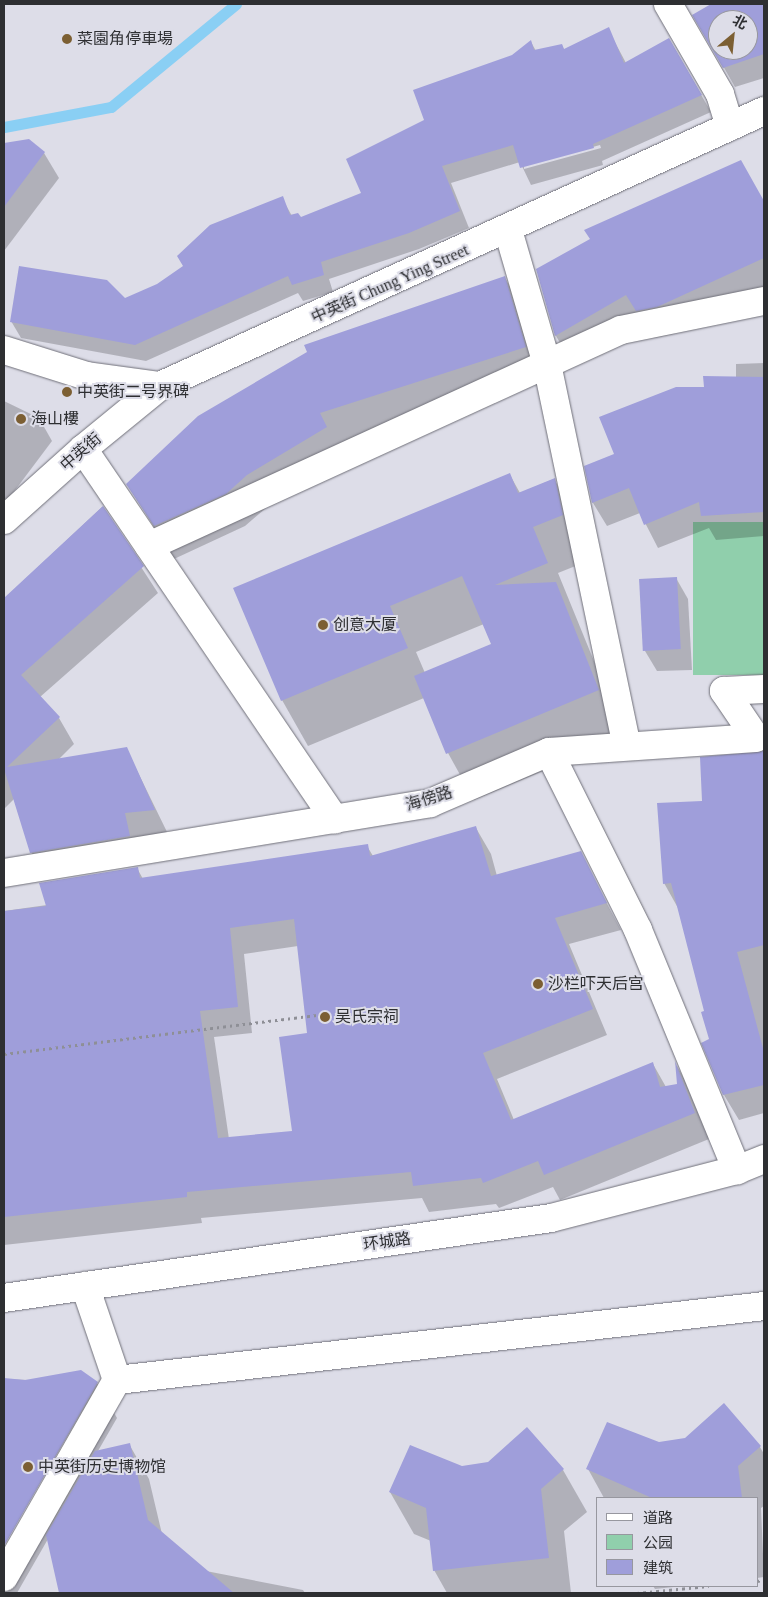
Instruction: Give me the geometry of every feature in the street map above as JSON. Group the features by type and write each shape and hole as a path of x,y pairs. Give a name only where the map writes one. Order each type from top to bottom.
{"street":[{"path":"668,4 720,94 730,127"},
{"name":"中英街 Chung Ying Street","path":"160,386 508,230 764,111"},
{"path":"508,230 547,364 627,746"},
{"path":"148,546 620,330 764,302"},
{"path":"4,350 87,376 160,386"},
{"name":"中英街","path":"4,520 83,449 160,386"},
{"path":"83,449 335,820"},
{"name":"海傍路","path":"4,873 335,820 430,802 549,752 756,738 724,691 764,689"},
{"path":"549,752 638,930 737,1170"},
{"name":"环城路","path":"4,1298 551,1218 737,1170 764,1159"},
{"path":"4,1577 117,1380 85,1286"},
{"path":"117,1380 764,1306"}],"path":[{"path":"4,1054 326,1014"},
{"path":"637,1593 699,1587"}],"green space":[{"path":"693,522 764,522 764,675 693,675"}],"building":[{"path":"711,4 764,4 764,54 758,56 758,10 708,10 708,42 692,15"},
{"path":"609,27 624,63 669,38 702,95 593,144 594,148 520,168 513,145 442,166 460,211 409,233 321,262 324,275 292,285 288,276 135,345 10,322 19,266 107,280 125,298 157,284 183,266 177,256 210,225 283,196 290,215 298,213 301,217 361,193 346,159 424,120 413,90 512,55 531,40 534,50 562,44 564,49"},
{"path":"718,60 746,60 723,68"},
{"path":"29,139 45,152 4,207 4,143"},
{"path":"741,160 764,201 764,258 657,307 636,311 626,295 555,336 536,269 590,239 584,230"},
{"path":"505,276 526,347 320,413 327,427 247,475 226,494 154,526 126,484 198,416 307,352 304,345"},
{"path":"703,376 764,377 764,512 701,516 699,502 644,525 629,488 592,503 584,466 614,454 599,417 676,387 704,387"},
{"name":"创意大厦","path":"510,473 518,493 555,478 563,515 533,527 548,563 495,585 556,582 599,690 446,754 414,676 491,644 462,576 390,606 408,648 281,701 233,588"},
{"path":"103,506 144,566 21,675 60,717 7,767 127,747 155,810 125,813 130,836 30,853 4,769 4,598"},
{"path":"677,577 681,649 643,651 639,579"},
{"path":"764,751 764,945 737,952 764,1052 764,1085 723,1095 701,1043 709,1039 701,1012 704,1011 671,883 663,884 657,803 702,801 700,757"},
{"path":"476,826 491,876 581,851 607,903 555,918 593,1009 483,1053 511,1120 653,1062 660,1087 677,1084 675,1061 695,1113 544,1175 538,1161 483,1183 481,1178 413,1186 411,1172 187,1192 187,1197 4,1217 4,911 46,906 39,883 138,867 140,878 368,844 370,856","holes":["294,919 307,1033 279,1037 292,1131 218,1138 200,1011 238,1007 230,928"]},
{"name":"中英街历史博物馆","path":"81,1370 98,1382 4,1546 4,1378 25,1380"},
{"path":"724,1403 761,1446 738,1466 742,1497 650,1497 586,1469 607,1422 659,1442 685,1438"},
{"path":"527,1427 564,1469 541,1489 549,1558 433,1571 426,1508 389,1492 410,1445 462,1466 488,1462"},
{"path":"130,1443 148,1520 234,1593 59,1593 46,1535 95,1451"}],"waterway":[{"path":"4,127 111,107 236,4"}],"place":[{"name":"菜園角停車場","path":"67,39"},
{"name":"中英街二号界碑","path":"67,392"},
{"name":"海山樓","path":"21,419"},
{"name":"创意大厦","path":"323,625"},
{"name":"沙栏吓天后宫","path":"538,984"},
{"name":"吴氏宗祠","path":"325,1017"},
{"name":"中英街历史博物馆","path":"28,1467"}]}
